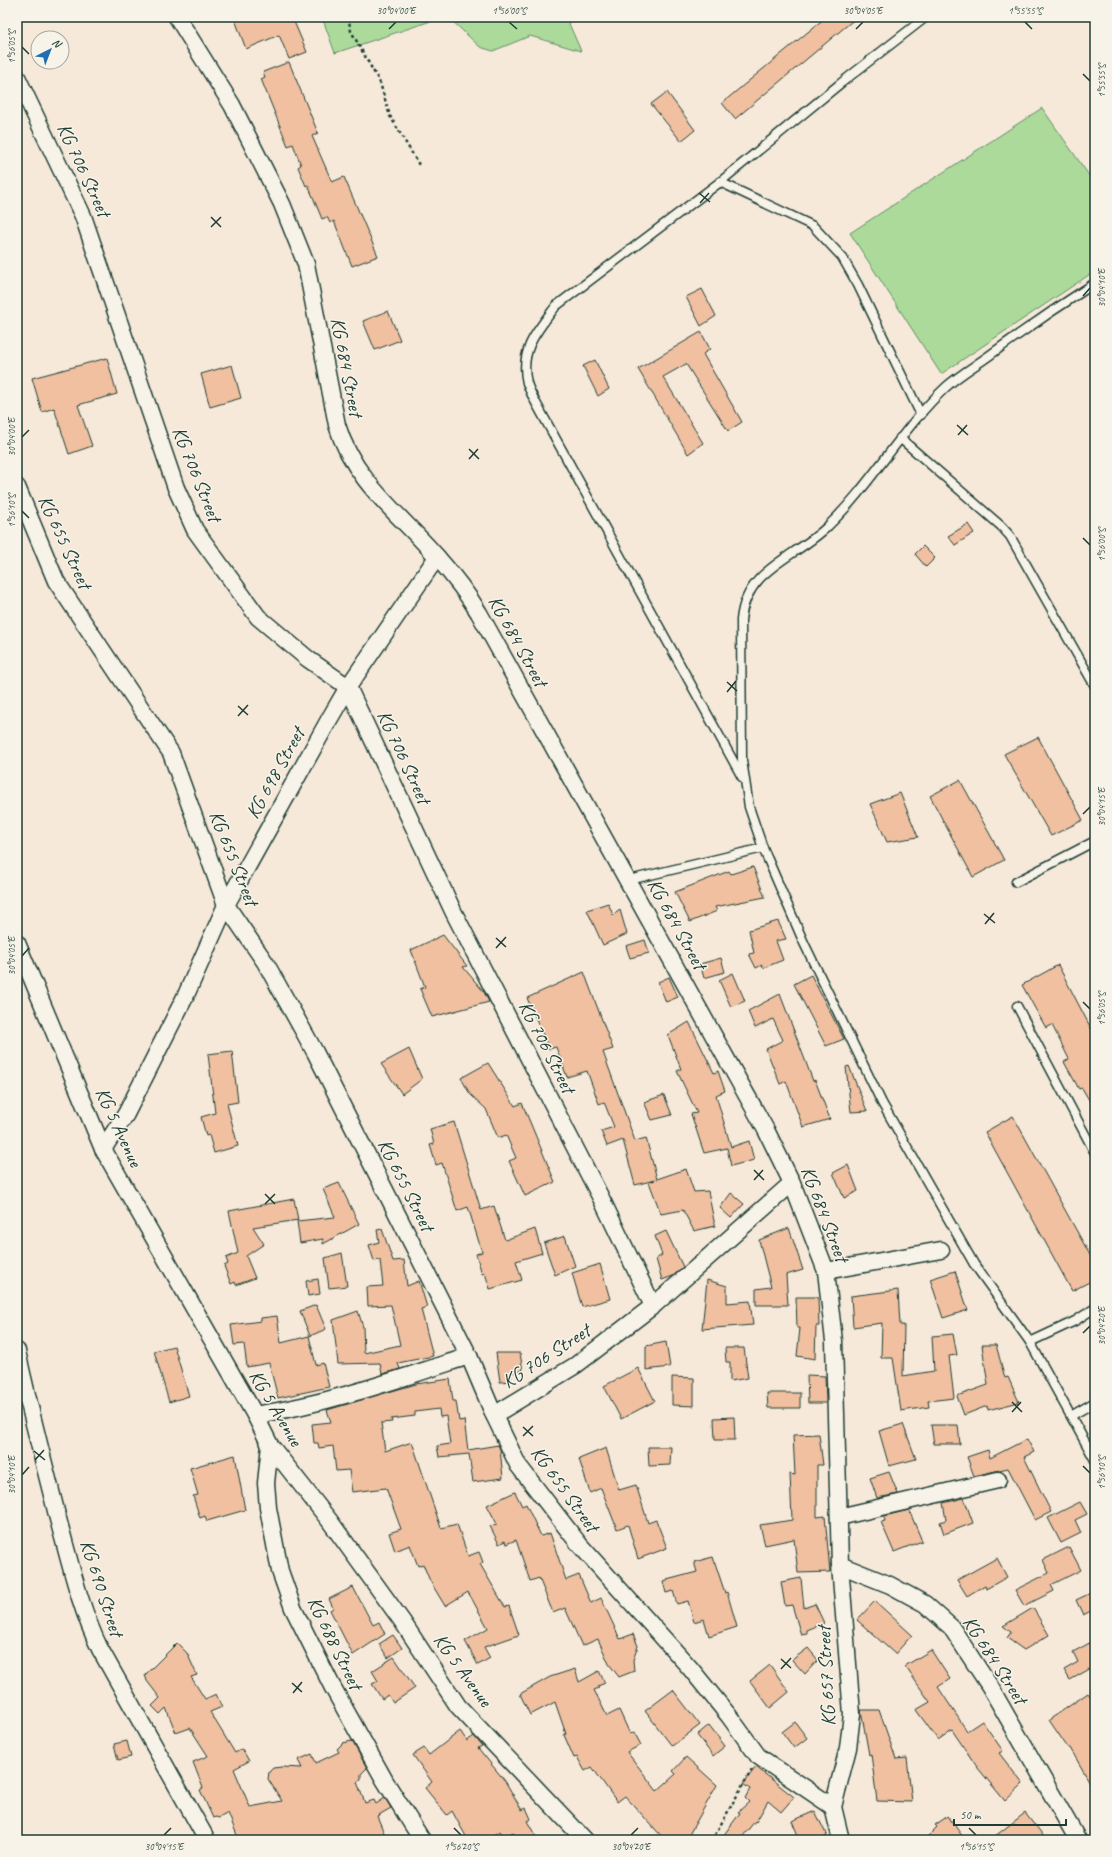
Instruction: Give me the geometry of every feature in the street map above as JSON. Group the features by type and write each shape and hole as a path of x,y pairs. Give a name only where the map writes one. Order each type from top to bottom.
{"street":[{"name":"KG 684 Street","path":"178,17 232,105 282,204 306,264 337,426 343,445 356,467 378,495 437,557 470,597 629,880 766,1130 792,1183 826,1271 834,1341 840,1565 890,1585 925,1604 951,1627 989,1685 1078,1840"},
{"name":"KG 706 Street","path":"17,77 83,216 176,488 195,530 258,617 308,659 348,687 454,913 601,1198 653,1306 576,1365 494,1415"},
{"name":"KG 655 Street","path":"17,487 56,581 171,753 226,905 265,962 315,1052 469,1356 494,1415 518,1465 579,1544 690,1668 730,1716 758,1756 833,1807"},
{"name":"KG 698 Street","path":"103,1149 126,1114 182,1002 226,905 348,687 437,557"},
{"name":"KG 5 Avenue","path":"17,943 103,1149 255,1415 270,1445 330,1520 402,1621 458,1706 585,1840"},
{"path":"653,1306 792,1183"},
{"path":"826,1271 941,1250"},
{"name":"KG 690 Street","path":"17,1351 22,1403 93,1635 206,1840"},
{"path":"255,1415 288,1410 390,1382 469,1356"},
{"name":"KG 688 Street","path":"270,1445 266,1483 268,1508 280,1571 293,1608 332,1686 385,1781 422,1840"},
{"path":"839,1517 998,1480"},
{"name":"KG 657 Street","path":"833,1807 848,1748 852,1714 840,1565"},
{"path":"833,1807 841,1840"}],"lane":[{"path":"744,781 536,403 527,384 525,357 536,333 556,306 720,182 841,83 926,17"},
{"path":"720,182 813,226 842,257 861,291 921,415"},
{"path":"1095,283 1041,318 946,387 900,438 861,489 829,526 820,535 767,571 757,580 746,598 742,610 741,620 742,760 744,781 749,807 763,848 804,943 882,1103 974,1264 1030,1342 1095,1460"},
{"path":"900,438 1001,526 1010,536 1095,686"},
{"path":"1016,882 1095,841"},
{"path":"629,880 763,848"},
{"path":"1017,1006 1095,1152"},
{"path":"1030,1342 1075,1321 1095,1308"},
{"path":"1071,1416 1095,1402"}],"path":[{"path":"348,17 351,31 380,83 390,116 419,165"},
{"path":"712,1840 758,1756"}],"green space":[{"path":"322,17 443,17 335,53"},
{"path":"448,17 566,17 581,51 530,36 493,51 480,47"},
{"path":"1042,108 1095,184 1095,271 941,374 850,233"}],"building":[{"path":"234,17 292,17 307,52 289,59 279,35 246,49"},
{"path":"826,17 857,17 735,119 722,103"},
{"path":"289,62 318,133 312,136 332,182 344,177 378,256 352,266 334,221 330,223 327,217 322,219 308,185 306,186 298,167 301,165 293,144 288,146 261,79 265,77 263,72"},
{"path":"667,92 695,130 681,141 651,104"},
{"path":"702,289 716,316 701,326 686,297"},
{"path":"388,311 400,340 375,350 363,321"},
{"path":"701,332 710,349 703,354 742,422 728,431 686,364 663,377 703,443 688,454 638,369"},
{"path":"107,358 117,394 78,405 92,446 69,454 54,408 42,412 32,378"},
{"path":"595,360 609,389 598,396 583,366"},
{"path":"232,365 241,398 210,407 201,374"},
{"path":"968,524 974,533 955,545 948,536"},
{"path":"923,546 935,558 926,567 915,554"},
{"path":"1038,737 1083,820 1051,836 1004,754"},
{"path":"960,780 1004,860 973,877 930,796"},
{"path":"900,793 918,837 887,842 870,804"},
{"path":"753,867 765,897 715,907 717,911 690,922 675,892 729,871 731,874"},
{"path":"608,903 613,915 620,910 627,934 603,945 587,910"},
{"path":"778,921 786,939 776,941 783,960 763,968 762,965 756,968 749,954 754,953 749,930"},
{"path":"443,935 467,966 463,967 484,992 489,1002 432,1017 420,989 425,987 411,950"},
{"path":"645,940 649,953 630,958 626,946"},
{"path":"721,958 725,972 704,978 700,964"},
{"path":"1058,965 1095,1036 1095,1110 1082,1088 1079,1089 1064,1062 1069,1059 1052,1025 1046,1028 1022,985"},
{"path":"584,972 613,1049 603,1052 635,1141 646,1138 657,1179 686,1169 694,1192 708,1191 715,1226 694,1231 683,1210 661,1214 649,1182 655,1180 635,1185 623,1140 607,1146 601,1131 614,1127 604,1102 599,1104 587,1071 567,1077 556,1047 549,1049 527,998"},
{"path":"733,973 745,1001 731,1007 719,980"},
{"path":"811,975 844,1039 826,1046 794,984"},
{"path":"669,977 678,997 666,1002 658,982"},
{"path":"780,994 813,1081 815,1080 830,1119 803,1127 786,1081 780,1084 766,1049 783,1040 773,1019 755,1028 748,1011"},
{"path":"689,1022 714,1073 718,1071 725,1091 716,1095 731,1147 749,1141 754,1160 731,1166 727,1148 704,1153 691,1114 697,1113 677,1071 681,1069 668,1035"},
{"path":"409,1049 422,1079 402,1094 381,1064"},
{"path":"232,1051 238,1102 227,1104 238,1146 214,1153 209,1135 206,1136 201,1117 215,1113 208,1054"},
{"path":"488,1063 515,1106 522,1103 555,1182 525,1196 509,1161 516,1158 506,1135 498,1138 486,1109 470,1094 461,1078"},
{"path":"849,1066 867,1111 851,1112 846,1067"},
{"path":"664,1095 672,1115 652,1120 644,1102"},
{"path":"1013,1116 1095,1264 1095,1279 1072,1291 985,1132"},
{"path":"454,1122 481,1210 494,1206 505,1240 535,1229 542,1253 516,1261 522,1280 490,1289 485,1273 482,1274 476,1254 482,1252 468,1207 457,1211 442,1163 436,1165 430,1145 434,1144 430,1129"},
{"path":"848,1165 858,1191 844,1198 833,1173"},
{"path":"339,1183 359,1224 323,1244 323,1239 300,1243 297,1221 335,1217 323,1189"},
{"path":"731,1193 744,1204 731,1218 720,1208"},
{"path":"294,1199 298,1220 253,1227 264,1244 246,1256 255,1278 236,1285 235,1282 231,1284 224,1266 228,1264 226,1258 238,1253 229,1211"},
{"path":"789,1228 803,1270 786,1275 788,1305 756,1305 756,1289 771,1287 759,1240"},
{"path":"382,1229 393,1261 404,1260 407,1286 419,1281 427,1307 421,1309 433,1356 398,1363 400,1369 382,1374 380,1363 338,1364 333,1320 358,1311 363,1327 364,1353 400,1345 391,1305 368,1306 367,1287 383,1286 380,1260 374,1261 369,1245 379,1242 377,1230"},
{"path":"666,1231 683,1267 673,1276 662,1280 656,1259 662,1255 655,1236"},
{"path":"565,1236 575,1266 555,1275 544,1243"},
{"path":"342,1253 347,1286 329,1288 325,1258"},
{"path":"600,1264 610,1299 582,1307 572,1273"},
{"path":"955,1271 968,1310 943,1318 930,1279"},
{"path":"318,1279 320,1294 308,1296 306,1281"},
{"path":"707,1280 727,1286 727,1303 750,1301 753,1325 702,1329"},
{"path":"898,1290 900,1325 904,1325 903,1376 934,1371 932,1336 953,1334 957,1355 949,1356 954,1398 928,1401 929,1407 901,1411 893,1358 881,1358 882,1323 853,1327 851,1296"},
{"path":"796,1297 818,1297 819,1326 816,1326 815,1359 797,1356 800,1328 797,1328"},
{"path":"316,1305 326,1329 310,1336 300,1311"},
{"path":"277,1316 281,1343 309,1336 316,1365 323,1363 329,1387 278,1398 269,1363 247,1367 244,1344 234,1345 231,1325 261,1321 261,1318"},
{"path":"666,1342 670,1367 646,1370 646,1346"},
{"path":"982,1345 996,1345 1005,1378 1008,1377 1019,1402 988,1410 987,1406 964,1415 957,1396 988,1385"},
{"path":"174,1346 189,1396 169,1402 154,1351"},
{"path":"725,1348 744,1348 748,1378 730,1381 730,1362 726,1362"},
{"path":"496,1353 520,1353 523,1371 511,1373 511,1381 500,1382"},
{"path":"638,1368 655,1401 621,1419 604,1386"},
{"path":"807,1375 825,1376 826,1403 808,1403"},
{"path":"672,1377 694,1378 694,1406 672,1405"},
{"path":"450,1379 453,1401 456,1401 459,1421 464,1420 468,1450 498,1445 500,1449 503,1478 473,1482 469,1454 439,1457 437,1446 450,1444 446,1416 440,1417 439,1409 415,1412 415,1416 391,1419 392,1422 381,1423 385,1451 412,1442 441,1528 457,1524 468,1556 479,1552 483,1562 480,1564 505,1607 509,1606 519,1635 484,1647 490,1658 478,1665 465,1641 488,1628 468,1592 445,1606 430,1581 423,1564 418,1566 410,1545 395,1551 389,1533 401,1529 386,1488 352,1492 349,1470 336,1471 333,1446 319,1448 318,1443 314,1443 312,1424 331,1422 327,1410 416,1384"},
{"path":"767,1393 800,1393 800,1408 768,1408"},
{"path":"734,1417 735,1440 715,1440 714,1418"},
{"path":"903,1424 916,1459 889,1466 879,1431"},
{"path":"931,1425 958,1425 960,1444 934,1444"},
{"path":"819,1434 823,1465 817,1465 817,1517 825,1516 830,1572 798,1573 794,1539 765,1545 760,1525 792,1520 790,1474 795,1475 793,1435"},
{"path":"1027,1439 1034,1452 1024,1457 1051,1512 1035,1520 1008,1468 974,1476 967,1457 988,1450 990,1458"},
{"path":"648,1447 671,1447 670,1465 649,1466"},
{"path":"606,1448 619,1490 636,1485 648,1523 656,1520 667,1548 638,1559 628,1525 617,1529 601,1488 590,1493 579,1459"},
{"path":"235,1455 245,1510 207,1521 205,1516 200,1518 193,1496 198,1495 190,1468"},
{"path":"889,1472 898,1494 877,1498 870,1478"},
{"path":"515,1492 522,1506 526,1504 541,1536 550,1533 566,1580 579,1575 591,1603 601,1598 620,1639 633,1634 638,1646 633,1660 634,1671 619,1677 609,1664 598,1639 582,1646 565,1608 553,1613 539,1578 530,1581 516,1540 506,1544 505,1541 499,1544 490,1526 497,1524 487,1505"},
{"path":"964,1498 973,1523 944,1534 940,1522 946,1520 943,1503"},
{"path":"1080,1502 1087,1514 1075,1520 1081,1533 1061,1543 1048,1518"},
{"path":"909,1510 922,1541 894,1552 881,1522 885,1521 884,1516"},
{"path":"1069,1547 1081,1570 1051,1585 1054,1591 1024,1606 1015,1590 1049,1573 1043,1560"},
{"path":"713,1557 725,1593 727,1592 737,1627 709,1636 704,1619 694,1622 688,1601 677,1604 673,1591 666,1593 663,1581 697,1572 694,1562"},
{"path":"997,1558 1007,1577 986,1589 985,1585 967,1596 957,1580"},
{"path":"801,1578 804,1608 815,1604 824,1623 807,1630 807,1634 801,1635 792,1605 785,1606 781,1582"},
{"path":"353,1587 373,1625 379,1622 385,1634 353,1655 330,1610 333,1608 329,1599"},
{"path":"1095,1591 1095,1609 1083,1615 1076,1600"},
{"path":"875,1601 912,1635 895,1654 857,1620"},
{"path":"1033,1608 1049,1635 1024,1650 1007,1638 1011,1632 1003,1626"},
{"path":"393,1635 402,1648 388,1658 379,1644"},
{"path":"1095,1640 1095,1666 1070,1680 1064,1670 1078,1662 1073,1652"},
{"path":"177,1643 187,1653 197,1675 191,1677 205,1699 216,1694 222,1707 210,1712 235,1753 242,1749 249,1761 234,1769 250,1807 282,1801 268,1779 269,1772 273,1768 302,1768 298,1760 312,1754 316,1763 339,1752 337,1749 343,1743 352,1741 367,1768 361,1774 361,1779 357,1782 365,1803 374,1800 376,1804 385,1798 391,1808 377,1816 387,1840 239,1840 228,1813 219,1818 213,1818 200,1790 203,1788 193,1762 208,1756 190,1728 176,1733 166,1708 160,1714 152,1706 160,1698 147,1681 145,1675"},
{"path":"808,1648 818,1660 805,1674 792,1660"},
{"path":"931,1650 950,1679 938,1687 967,1731 982,1721 1003,1751 999,1753 1023,1784 1005,1801 977,1767 952,1730 938,1740 916,1710 930,1702 905,1666"},
{"path":"394,1657 415,1688 393,1703 388,1695 382,1699 372,1684 378,1681 372,1671"},
{"path":"770,1665 789,1692 770,1708 750,1681"},
{"path":"575,1669 579,1682 599,1671 605,1683 598,1686 599,1688 594,1690 607,1716 619,1710 630,1734 634,1732 641,1745 627,1752 657,1791 676,1774 673,1771 686,1757 717,1785 686,1840 665,1840 625,1796 617,1802 592,1767 585,1771 577,1757 574,1758 564,1735 566,1734 555,1702 530,1715 520,1694 550,1677"},
{"path":"673,1690 700,1725 672,1746 645,1711"},
{"path":"1088,1693 1095,1703 1095,1791 1070,1748 1068,1748 1049,1720"},
{"path":"861,1710 879,1710 896,1759 907,1758 912,1802 877,1801 871,1754 869,1755"},
{"path":"795,1722 807,1738 794,1748 782,1732"},
{"path":"709,1725 725,1746 713,1756 697,1735"},
{"path":"460,1731 467,1741 474,1736 482,1746 478,1748 505,1781 522,1810 526,1808 531,1819 527,1821 538,1840 518,1840 513,1832 504,1837 500,1831 485,1840 468,1840 452,1811 447,1815 425,1788 432,1782 413,1755 424,1748 429,1755"},
{"path":"127,1741 131,1757 118,1760 114,1744"},
{"path":"756,1767 794,1797 781,1812 768,1801 756,1822 755,1821 740,1840 720,1840 740,1813 738,1812 749,1802 745,1798 750,1789 743,1784"},
{"path":"815,1811 827,1836 819,1840 800,1840 792,1821"},
{"path":"1025,1813 1046,1840 990,1840"},
{"path":"948,1816 965,1840 924,1840 937,1827 935,1825"}]}
